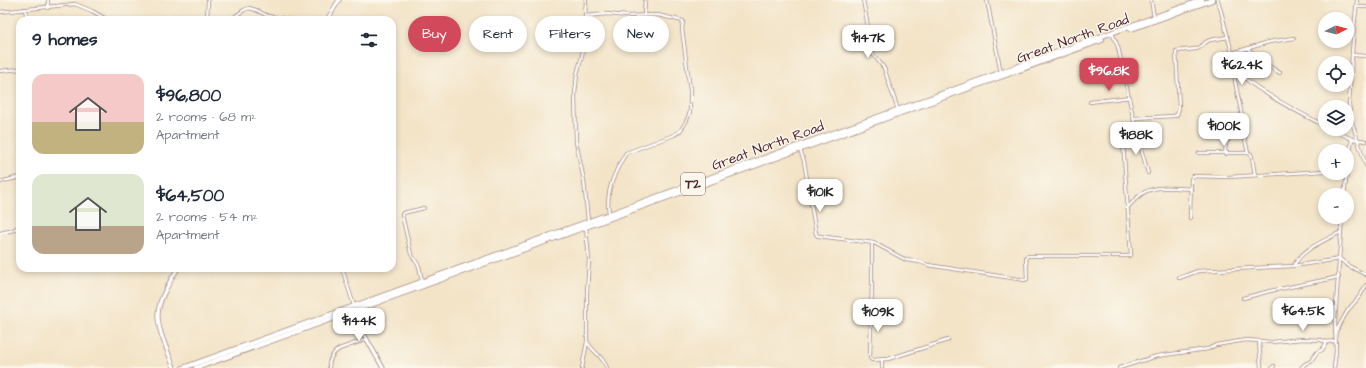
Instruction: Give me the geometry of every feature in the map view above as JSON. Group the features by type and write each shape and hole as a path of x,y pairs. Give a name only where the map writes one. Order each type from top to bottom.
{"highway":[{"name":"Great North Road","path":"184,368 586,227 1202,0"},
{"name":"Great North Road","path":"196,368 350,310 355,306 1001,73 1212,0"}],"street":[{"path":"48,0 48,8"},
{"path":"207,16 208,0"},
{"path":"329,16 339,0"},
{"path":"586,0 585,16 607,14 627,16 658,15 683,21 682,28 690,90 690,112 685,125 674,135 626,153 611,181 609,206 610,214"},
{"path":"644,15 645,0"},
{"path":"863,0 873,54 884,68 898,110"},
{"path":"987,0 1001,73"},
{"path":"1151,0 1154,18"},
{"path":"1218,0 1232,53 1238,71 1244,79 1318,122"},
{"path":"1357,0 1349,104 1351,119 1366,166"},
{"path":"0,12 75,4 92,11 99,16"},
{"path":"1356,7 1366,7"},
{"path":"236,16 248,8 254,9 268,16"},
{"path":"25,9 26,16"},
{"path":"1113,34 1148,173"},
{"path":"1134,118 1177,115 1179,108 1175,55 1176,51 1196,49 1210,40 1228,37"},
{"path":"1232,53 1269,42 1294,38"},
{"path":"1248,49 1264,63 1280,73"},
{"path":"582,52 577,74 575,94 576,142 583,175 588,222"},
{"path":"1352,55 1366,56"},
{"path":"0,71 16,69"},
{"path":"1238,71 1235,74 1235,81 1248,153 1251,154 1252,157 1255,175"},
{"path":"1090,102 1130,97"},
{"path":"1226,154 1226,144 1230,137 1240,128 1242,123"},
{"path":"800,149 804,161 816,234 822,237 879,245 909,261 1024,280 1026,279 1026,257 1028,256 1130,256 1131,252 1123,139 1126,136 1138,135"},
{"path":"1345,136 1352,139 1366,141"},
{"path":"1351,144 1352,139"},
{"path":"1199,153 1248,153"},
{"path":"1190,218 1191,178 1193,176 1228,177 1318,171"},
{"path":"0,182 16,178"},
{"path":"1127,208 1144,192 1150,190 1166,188 1191,188"},
{"path":"422,282 419,266 411,254 402,216 403,213 408,211 424,208"},
{"path":"1334,368 1336,352 1335,321 1342,224"},
{"path":"582,368 587,342 586,298 589,260 586,227"},
{"path":"0,233 16,228"},
{"path":"1293,266 1309,248 1341,232"},
{"path":"872,243 870,358 872,360 888,359 948,340"},
{"path":"1179,278 1198,271 1293,266 1340,259 1347,265 1366,275"},
{"path":"174,368 160,327 158,315 160,303 176,272"},
{"path":"343,272 355,306"},
{"path":"1243,298 1338,277"},
{"path":"1335,333 1348,310 1360,296 1366,284"},
{"path":"350,310 383,368"},
{"path":"1119,368 1144,359 1170,353 1208,349 1216,345 1246,340 1272,342 1302,339 1321,340 1327,342 1335,341"},
{"path":"329,368 330,359 339,349 367,340"},
{"path":"1259,341 1261,368"},
{"path":"587,342 589,346 603,359 607,368"},
{"path":"1301,368 1311,361 1317,352 1322,350 1327,342"},
{"path":"882,360 882,368"}]}
